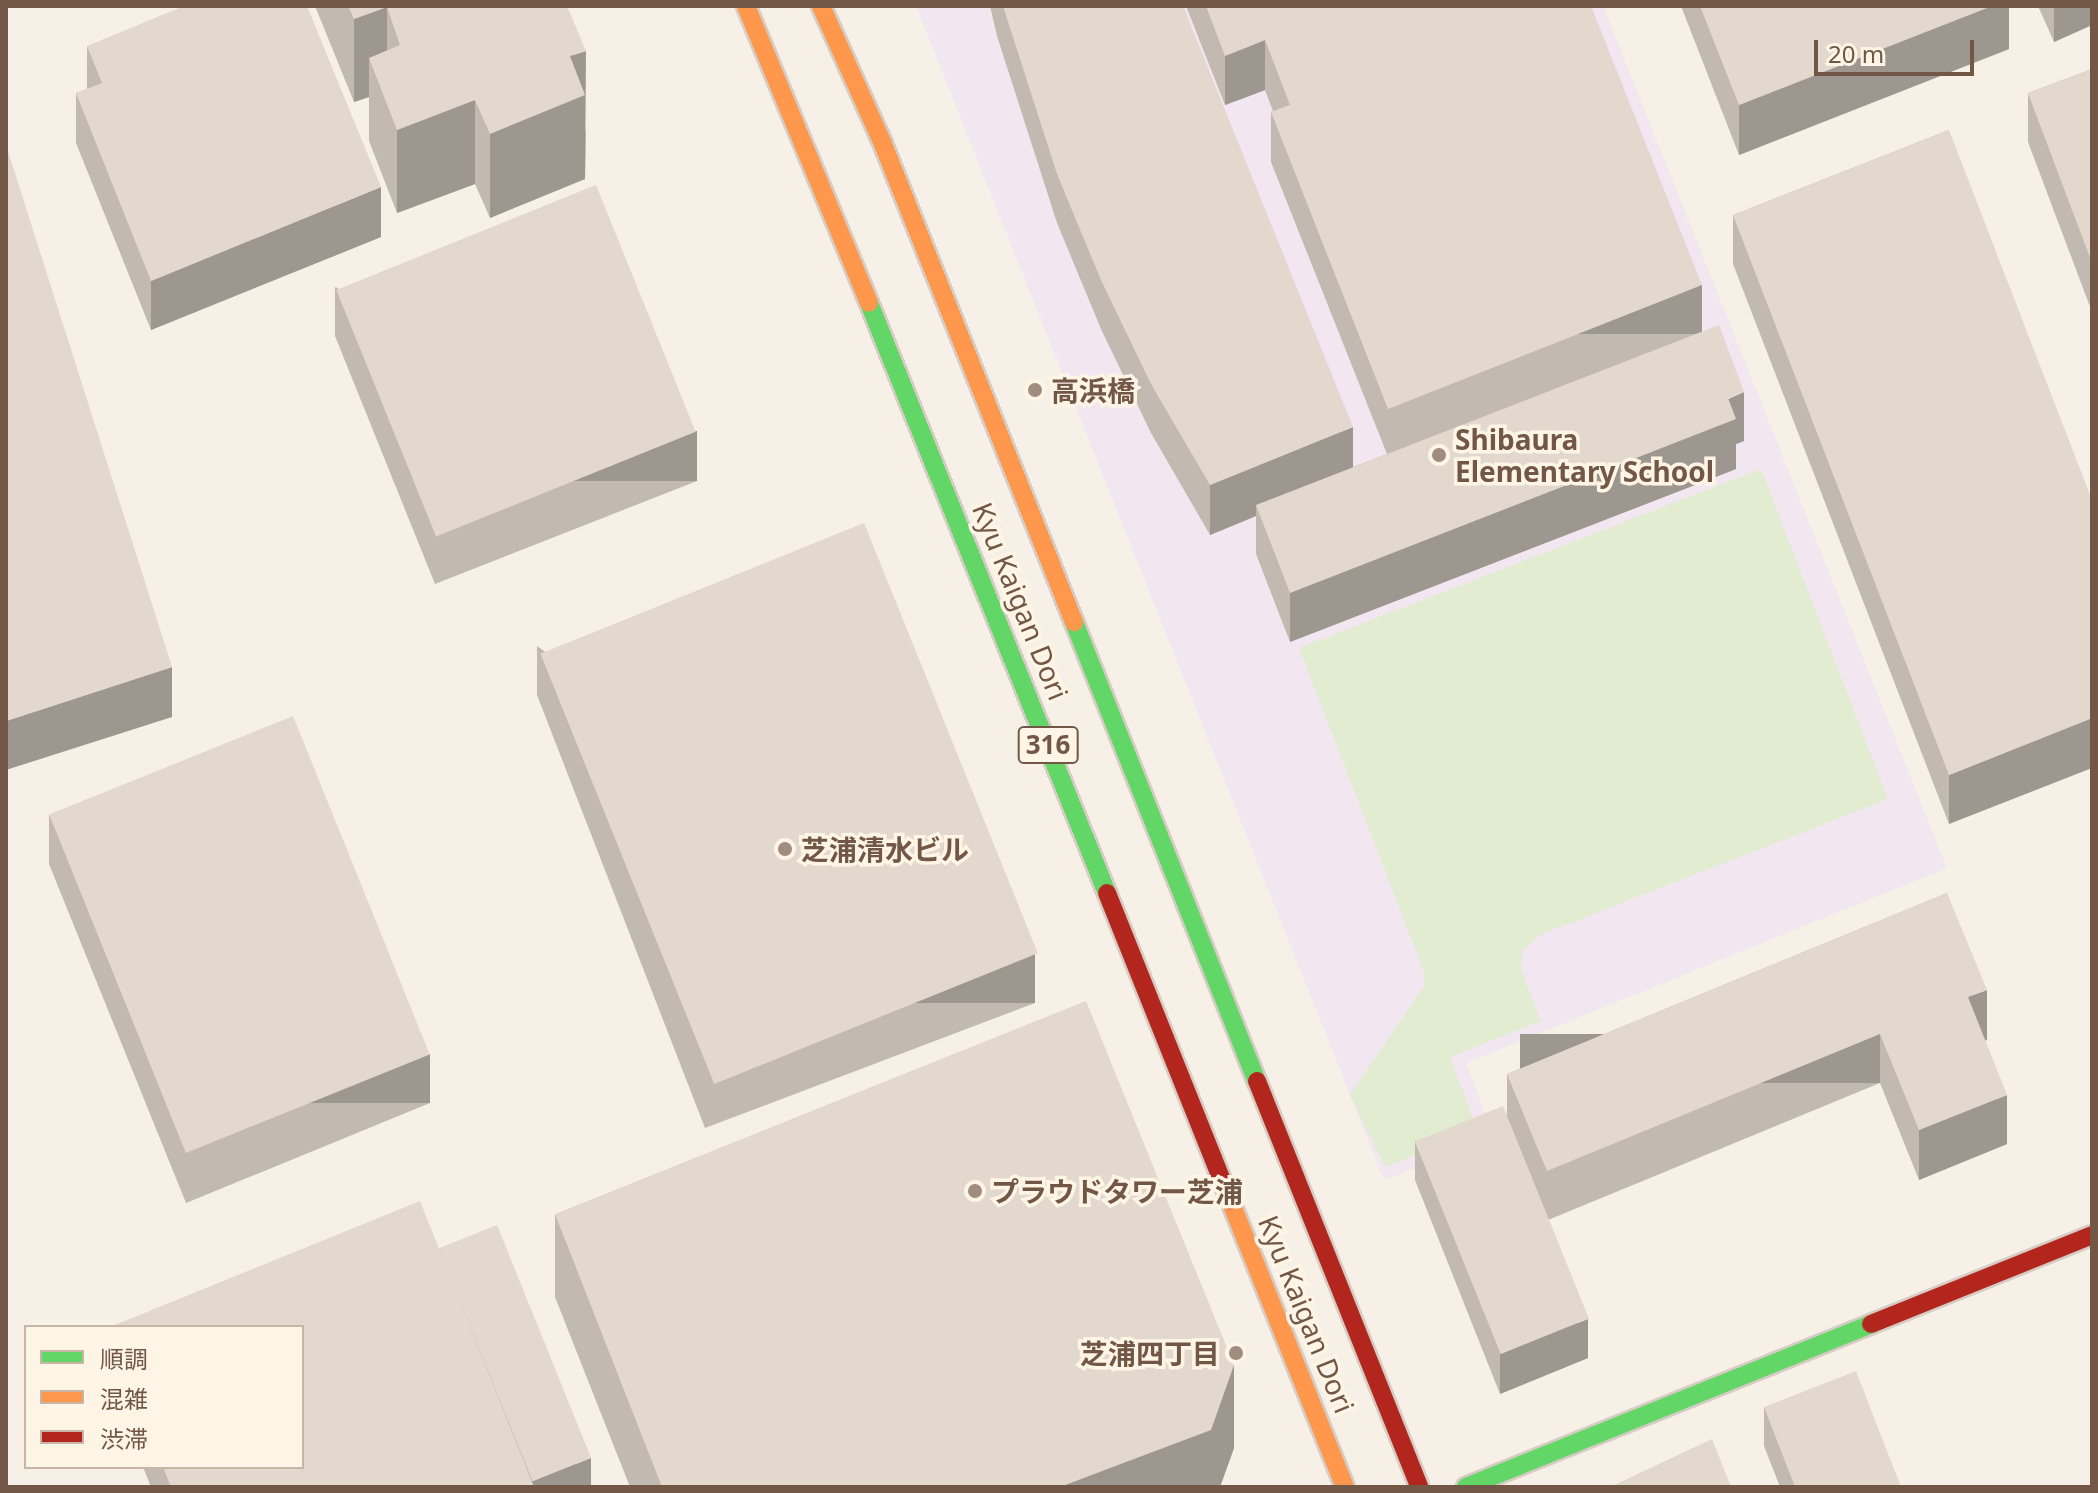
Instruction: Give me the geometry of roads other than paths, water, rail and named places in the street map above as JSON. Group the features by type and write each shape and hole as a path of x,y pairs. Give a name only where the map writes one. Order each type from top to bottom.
{"main road":[{"name":"Kyu Kaigan Dori","path":"746,6 914,410 1345,1487"},
{"name":"Kyu Kaigan Dori","path":"821,6 883,144 1419,1487"},
{"path":"1466,1487 2092,1235"}],"place":[{"name":"高浜橋","path":"1035,390"},
{"name":"Shibaura Elementary School","path":"1439,455"},
{"name":"芝浦清水ビル","path":"785,849"},
{"name":"プラウドタワー芝浦","path":"975,1191"},
{"name":"芝浦四丁目","path":"1236,1353"}]}
